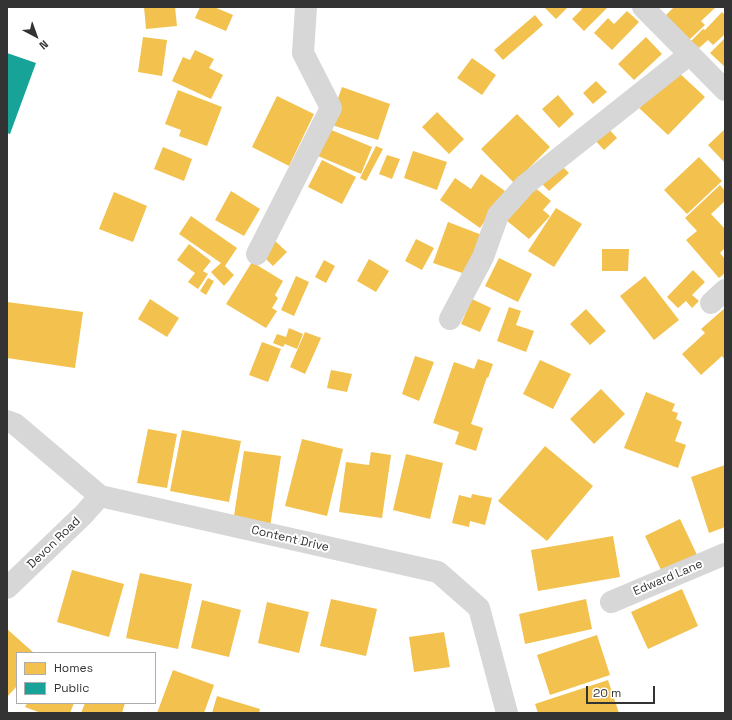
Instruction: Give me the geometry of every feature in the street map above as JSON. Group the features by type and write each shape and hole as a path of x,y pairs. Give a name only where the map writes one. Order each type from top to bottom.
{"street":[{"path":"257,254 331,108 303,53 306,7"},
{"path":"642,7 725,90"},
{"path":"450,319 483,257 498,215 525,185 690,54"},
{"name":"Content Drive","path":"7,421 15,424 100,496 438,572 479,608 506,713"},
{"name":"Devon Road","path":"7,588 84,514 100,496"},
{"name":"Edward Lane","path":"612,602 725,554"}],"building: Homes":[{"path":"144,7 175,7 177,26 146,29"},
{"path":"200,7 214,7 233,15 226,31 195,18"},
{"path":"544,7 568,7 556,19"},
{"path":"580,7 608,7 584,31 572,19 582,9"},
{"path":"674,7 716,7 701,21 705,25 688,41 665,16"},
{"path":"627,11 639,22 612,50 594,33 608,18 614,24"},
{"path":"722,12 725,15 725,34 713,45 708,40 699,48 691,41 703,29 705,30"},
{"path":"535,15 543,25 503,60 494,50"},
{"path":"143,37 167,40 162,76 138,72"},
{"path":"646,37 662,54 634,80 618,64"},
{"path":"725,38 725,67 710,53"},
{"path":"195,50 214,59 209,68 223,75 211,99 172,81 183,57 190,60"},
{"path":"472,58 496,75 482,95 457,78"},
{"path":"676,70 705,97 668,135 639,108"},
{"path":"596,81 607,92 593,104 583,93"},
{"path":"342,87 390,104 378,140 329,124"},
{"path":"178,90 222,107 207,146 179,136 181,130 165,124"},
{"path":"558,95 574,114 559,128 542,109"},
{"path":"277,96 314,114 289,166 252,147"},
{"path":"437,112 464,139 449,154 422,127"},
{"path":"517,114 550,147 514,183 481,149"},
{"path":"606,126 617,138 604,150 593,138"},
{"path":"329,129 372,147 361,174 318,156"},
{"path":"725,129 725,163 708,145"},
{"path":"376,146 383,149 366,181 360,178"},
{"path":"163,147 192,159 184,181 154,169"},
{"path":"413,151 447,162 437,190 404,178"},
{"path":"387,155 400,159 392,179 379,174"},
{"path":"699,157 722,181 687,214 664,190"},
{"path":"322,160 356,177 342,204 308,187"},
{"path":"558,162 569,173 549,191 540,182"},
{"path":"481,174 505,191 480,228 440,200 455,178 471,189"},
{"path":"720,185 725,191 725,201 711,214 725,229 725,250 724,249 720,253 725,259 725,273 719,278 686,240 697,231 685,218"},
{"path":"533,186 551,201 543,210 550,216 529,239 506,220"},
{"path":"231,191 260,209 244,236 215,220"},
{"path":"114,192 147,206 133,242 99,229"},
{"path":"556,208 582,224 554,267 528,251"},
{"path":"191,216 237,248 225,266 234,275 224,286 211,272 221,263 179,234"},
{"path":"448,222 482,235 468,275 433,263"},
{"path":"273,239 287,252 273,266 260,253"},
{"path":"416,239 434,248 422,270 405,261"},
{"path":"189,244 211,261 203,271 208,274 198,289 188,282 195,273 177,260"},
{"path":"602,249 629,249 628,271 602,271"},
{"path":"499,258 532,274 518,302 485,286"},
{"path":"369,259 389,271 376,292 357,281"},
{"path":"324,260 335,266 326,283 315,277"},
{"path":"252,262 283,281 275,295 278,298 272,308 277,311 266,328 226,304"},
{"path":"693,270 705,282 692,295 699,301 692,308 686,301 678,308 667,297"},
{"path":"296,276 309,282 294,316 281,310"},
{"path":"645,276 679,320 654,340 620,296"},
{"path":"208,278 214,281 206,295 200,291"},
{"path":"150,299 179,318 167,337 138,319"},
{"path":"472,299 491,308 480,332 461,324"},
{"path":"7,302 83,312 75,368 7,358"},
{"path":"509,307 521,311 516,325 534,331 526,352 497,341"},
{"path":"725,308 725,360 722,356 701,375 682,354 705,333 701,329"},
{"path":"586,309 606,331 590,345 570,324"},
{"path":"289,328 303,334 297,349 285,344 283,347 273,343 277,334 286,337"},
{"path":"305,332 321,338 305,374 290,367"},
{"path":"262,342 281,349 268,382 249,375"},
{"path":"415,356 434,362 419,401 402,394"},
{"path":"478,359 493,364 471,424 483,428 476,451 455,444 459,432 433,423 454,362 474,369"},
{"path":"540,360 571,374 553,409 523,394"},
{"path":"331,370 352,374 347,392 327,388"},
{"path":"601,389 625,414 594,444 570,419"},
{"path":"646,392 675,404 672,411 678,413 676,419 682,422 675,441 686,445 678,468 624,448"},
{"path":"148,429 177,434 167,488 137,483"},
{"path":"182,430 241,441 229,502 170,491"},
{"path":"302,439 343,449 327,516 285,506"},
{"path":"545,446 593,486 547,541 498,501"},
{"path":"244,451 281,456 270,527 233,522"},
{"path":"371,452 391,455 382,518 339,512 346,462 369,465"},
{"path":"406,454 443,463 430,519 393,510"},
{"path":"725,465 725,527 709,533 691,477"},
{"path":"472,494 492,498 485,525 470,521 469,527 452,523 459,495 471,498"},
{"path":"680,519 698,557 663,574 645,536"},
{"path":"613,536 620,577 538,591 531,550"},
{"path":"72,570 124,584 109,637 57,622"},
{"path":"140,573 192,584 178,649 126,638"},
{"path":"682,589 698,626 648,649 631,612"},
{"path":"331,599 377,609 366,656 320,646"},
{"path":"586,599 592,629 525,644 519,614"},
{"path":"202,600 241,610 229,657 191,648"},
{"path":"267,602 309,612 299,653 258,643"},
{"path":"7,629 33,652 16,652 16,687 7,697"},
{"path":"444,632 450,667 414,672 409,637"},
{"path":"597,635 610,675 550,695 537,655"},
{"path":"173,670 214,685 204,713 157,713"},
{"path":"608,680 619,713 538,713 535,704"},
{"path":"217,696 260,709 259,713 212,713"},
{"path":"26,704 74,704 70,713 41,713 25,707"},
{"path":"85,704 125,704 122,713 81,713"}],"building: Public":[{"path":"7,53 36,63 10,134 7,133"}]}
